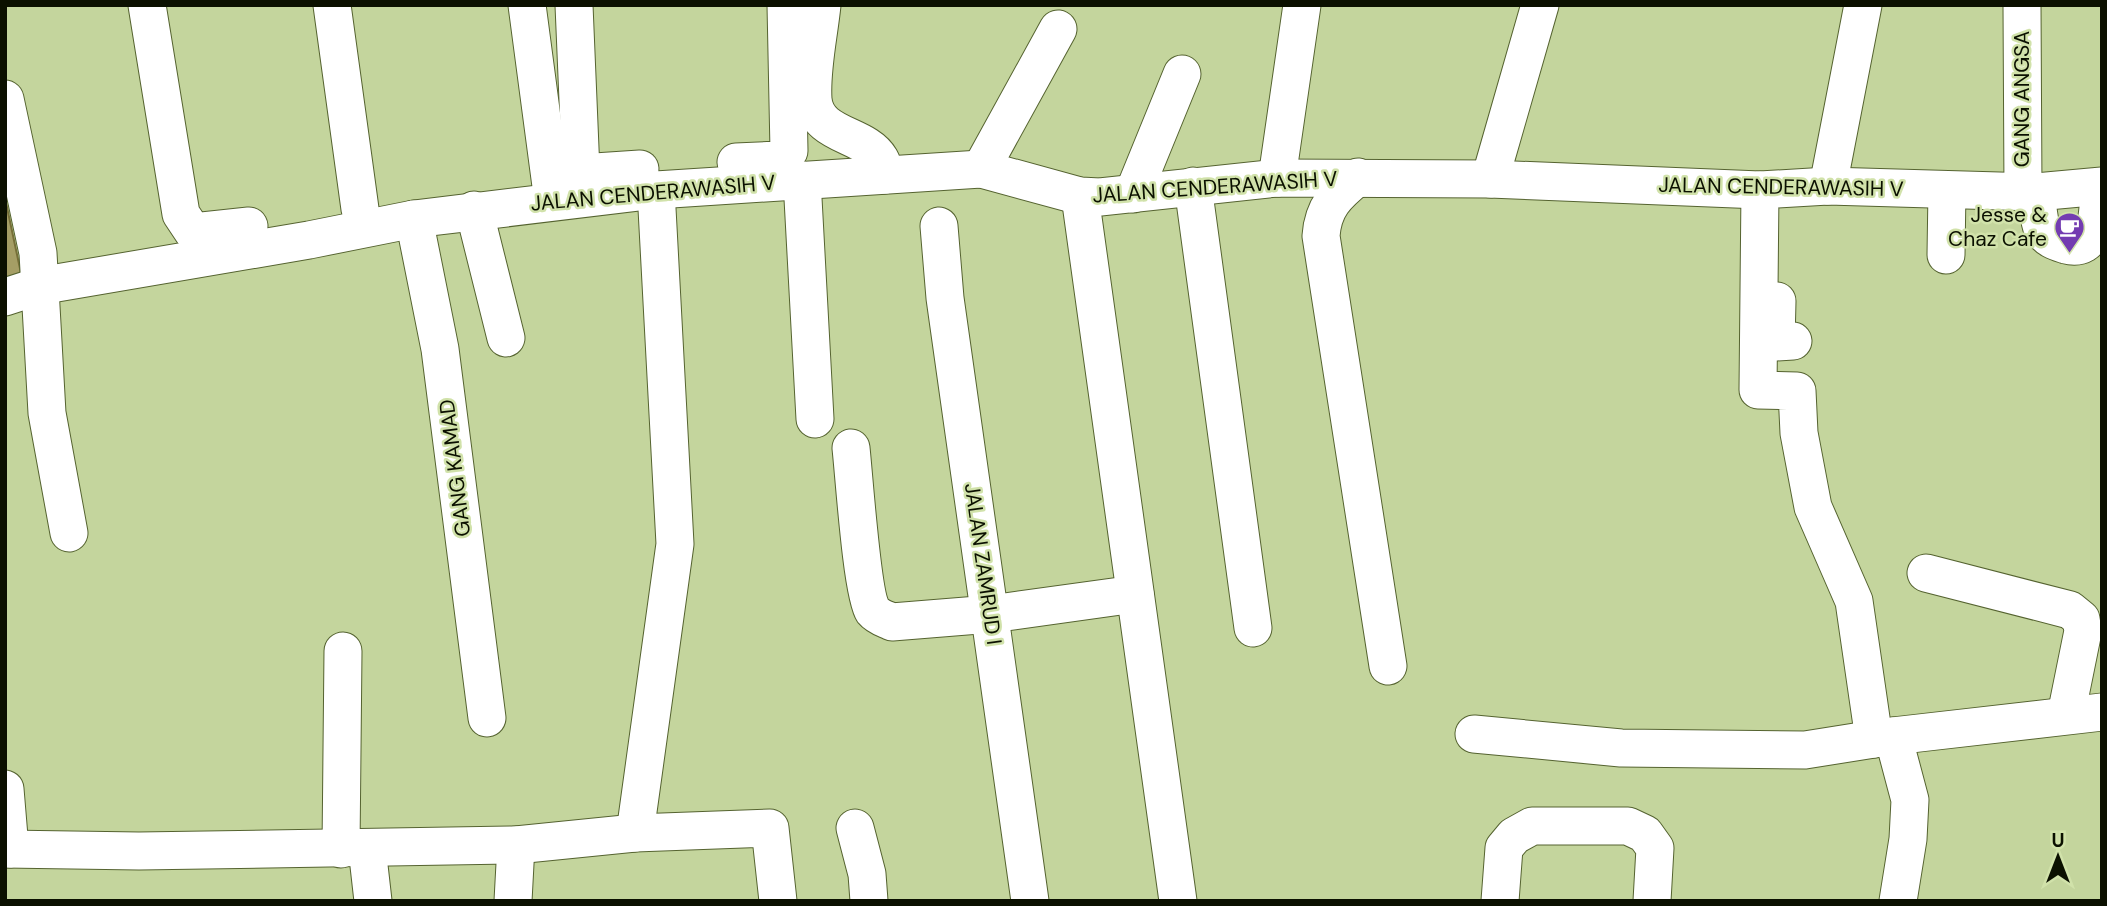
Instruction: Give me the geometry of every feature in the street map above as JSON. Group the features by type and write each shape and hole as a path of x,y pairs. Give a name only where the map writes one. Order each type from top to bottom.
{"street":[{"path":"147,5 181,214 187,227 202,233 360,209 567,188 778,159 789,151 786,5"},
{"path":"332,5 360,209"},
{"path":"527,5 538,77 567,188"},
{"path":"567,188 575,73 574,5"},
{"path":"822,5 813,101 822,119 831,127 865,146 880,158 885,175"},
{"path":"1277,178 1302,5"},
{"path":"1490,179 1539,5"},
{"path":"1828,186 1863,5"},
{"name":"GANG ANGSA","path":"2022,5 2029,192 2043,230 2053,241 2073,247 2087,241 2096,227 2100,187"},
{"path":"981,169 1058,29"},
{"path":"538,77 575,73"},
{"path":"1133,194 1182,74"},
{"path":"5,99 38,253 22,291 69,533"},
{"name":"JALAN CENDERAWASIH V","path":"22,291 474,210 567,188 656,190 981,169 1080,196 1133,194 1277,178 1357,177 1769,189 1828,186 2029,192 2100,187"},
{"path":"1357,177 1329,204 1322,216 1321,236 1388,666"},
{"path":"802,180 815,419"},
{"path":"1193,186 1253,628"},
{"path":"1769,189 1774,331 1776,342 1793,341"},
{"path":"1769,189 1758,390 1797,391 1798,433 1813,507 1854,601 1884,737 1910,800 1908,839 1898,901"},
{"path":"635,833 675,544 656,190"},
{"path":"1947,190 1947,255"},
{"path":"1080,196 1178,901"},
{"path":"474,210 506,338"},
{"name":"GANG KAMAD","path":"414,219 440,349 487,718"},
{"name":"JALAN ZAMRUD I","path":"939,226 945,298 1030,901"},
{"path":"851,448 872,610 892,622 991,614 1135,594"},
{"path":"1926,573 2070,610 2081,619 2083,631 2066,715"},
{"path":"343,651 354,848 373,901"},
{"path":"1474,734 1621,748 1805,750 1884,737 2102,712"},
{"path":"5,789 7,849 516,845 635,833 770,828 778,901"},
{"path":"1500,901 1504,848 1514,836 1532,826 1628,826 1645,834 1656,848 1652,901"},
{"path":"855,828 867,874 869,901"},
{"path":"513,901 516,845"}],"building":[{"path":"5,198 22,278 5,282"}],"place":[{"name":"Jesse & Chaz Cafe","path":"2070,254"}]}
